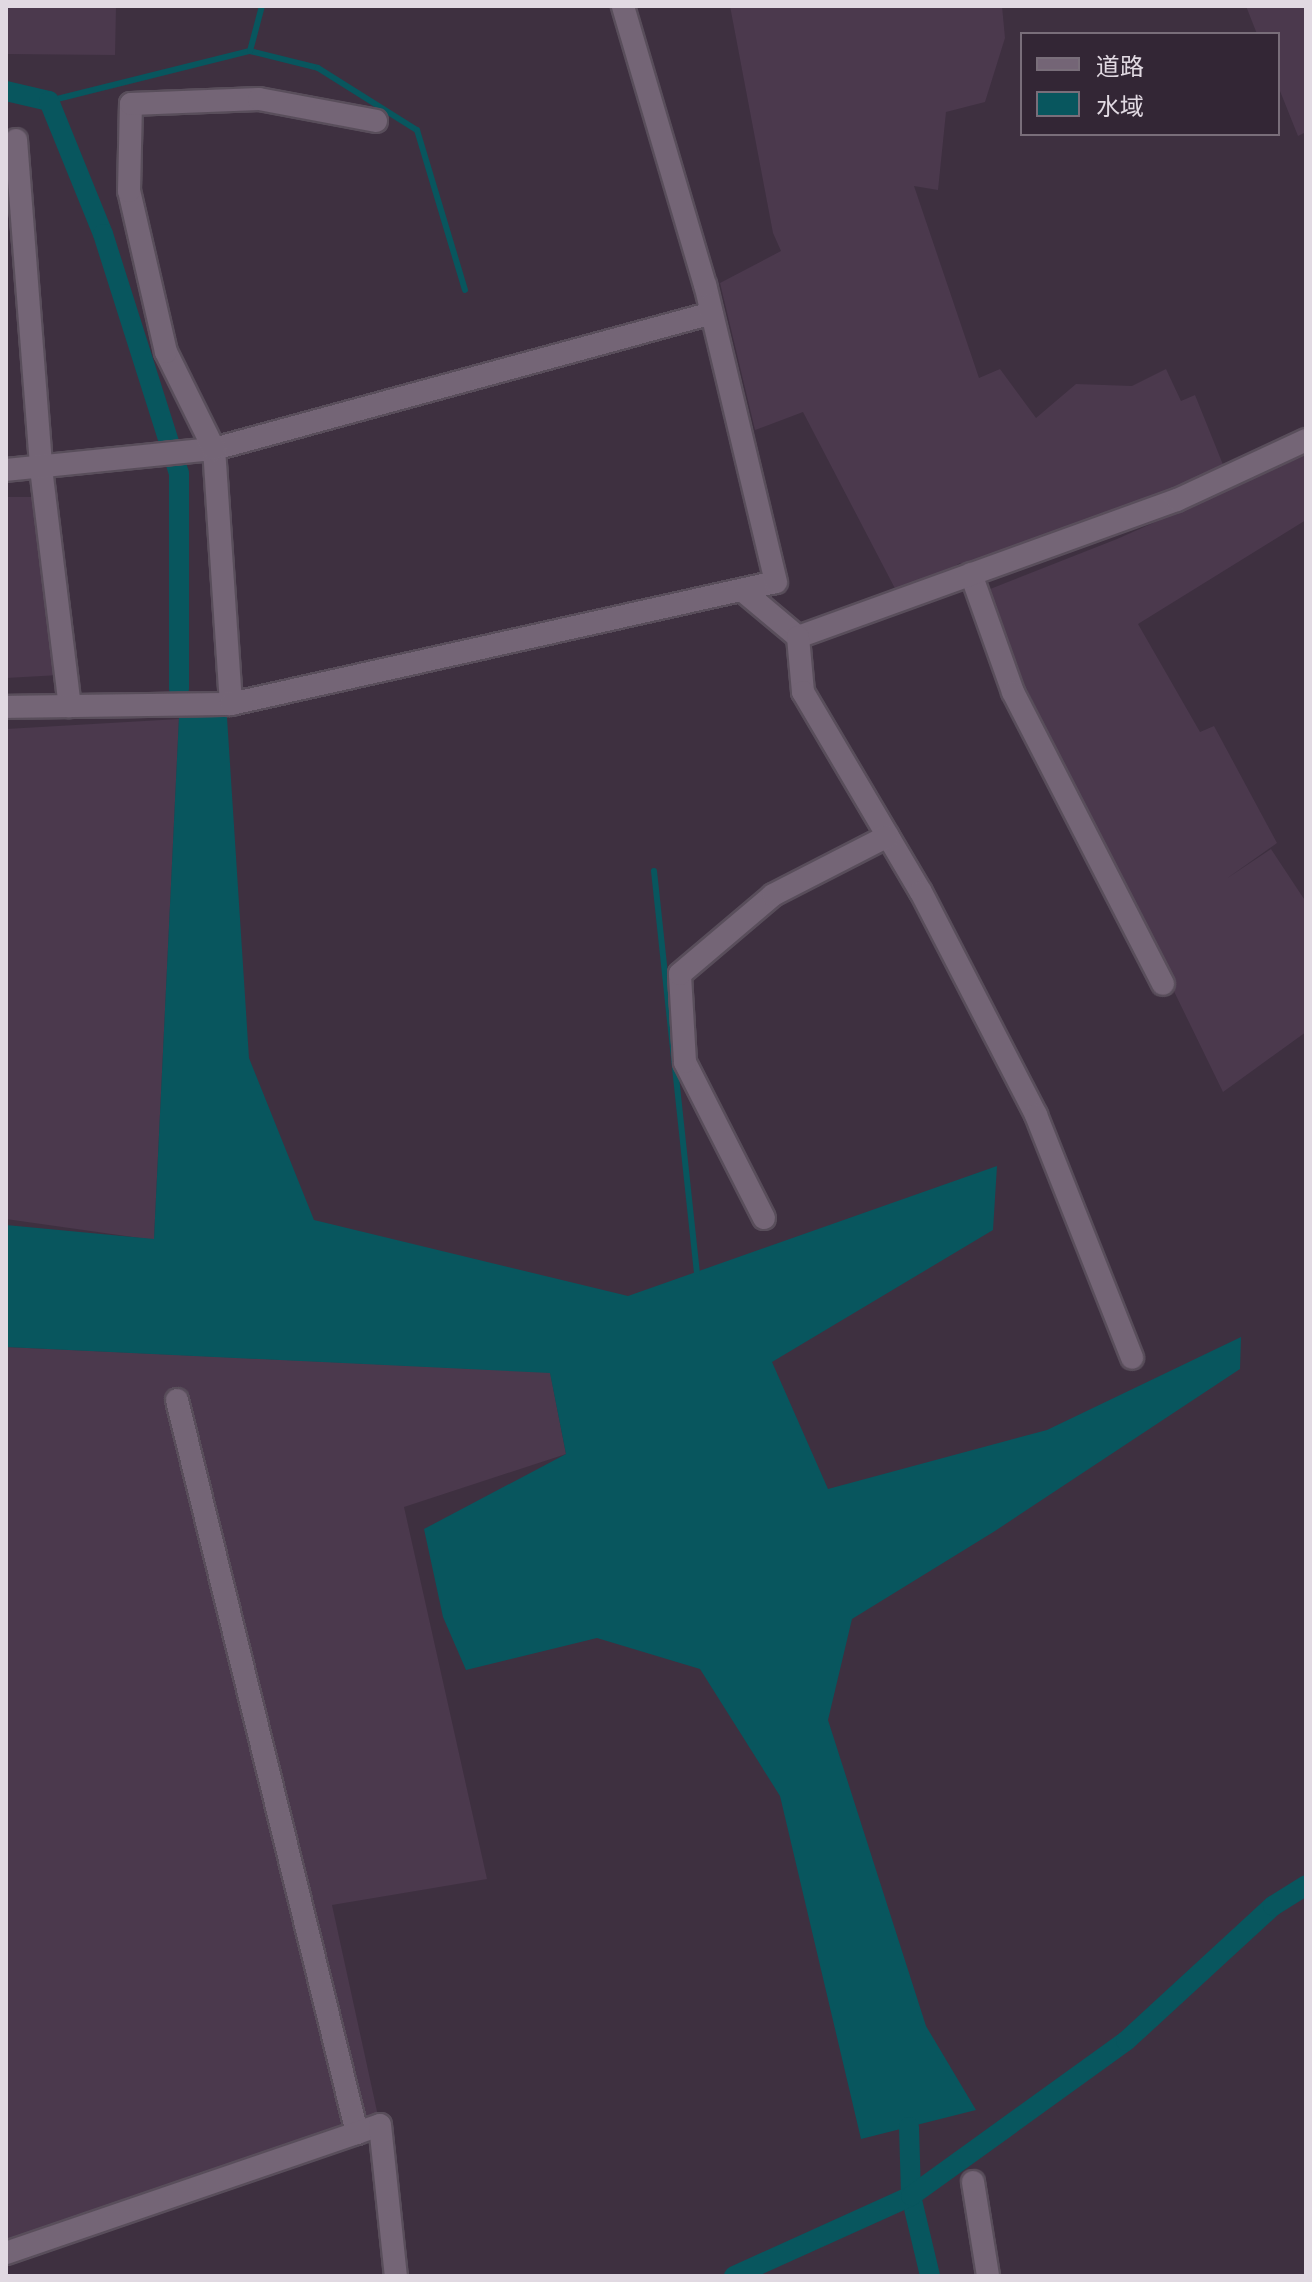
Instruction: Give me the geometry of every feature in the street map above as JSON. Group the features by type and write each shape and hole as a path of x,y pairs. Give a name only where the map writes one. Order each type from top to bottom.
{"street":[{"path":"6,707 231,704 776,582 712,313 623,6"},
{"path":"231,704 214,449 166,352 129,191 131,104 259,99 376,121"},
{"path":"16,140 41,468 70,706"},
{"path":"6,470 214,449 712,313"},
{"path":"798,637 1177,500 1306,440"},
{"path":"971,574 1013,692 1163,984"},
{"path":"742,590 798,637 803,692 921,892 1036,1115 1132,1358"},
{"path":"764,1218 685,1062 680,974 773,895 888,836"},
{"path":"177,1400 357,2133"},
{"path":"6,2253 380,2125 396,2276"},
{"path":"973,2182 988,2276"}],"shaded area":[{"path":"6,6 116,6 115,55 6,54"},
{"path":"730,6 1002,6 1005,38 985,102 946,112 938,190 914,186 979,378 1000,369 1036,418 1076,384 1132,386 1166,369 1181,401 1195,395 1228,477 971,574 960,563 901,600 803,412 755,430 720,283 781,251 773,233"},
{"path":"1246,6 1306,6 1306,132 1298,136 1280,91 1280,32 1256,32"},
{"path":"1306,455 1306,520 1138,624 1200,732 1214,726 1277,843 1226,879 1271,849 1306,902 1306,1032 1223,1092 980,593 1117,539"},
{"path":"6,497 40,497 60,675 6,678"},
{"path":"179,719 154,1240 6,1219 6,729"},
{"path":"6,1347 550,1372 566,1454 404,1507 487,1879 332,1905 380,2125 6,2248"}],"water":[{"path":"180,696 226,702 249,1058 314,1220 628,1296 997,1166 993,1230 772,1362 828,1489 1047,1430 1241,1337 1240,1369 995,1531 852,1619 828,1720 926,2026 976,2110 861,2139 780,1796 700,1669 597,1638 466,1670 443,1617 424,1529 566,1454 550,1373 6,1347 6,1225 154,1239"}],"waterway":[{"path":"49,101 250,51 262,6"},
{"path":"250,51 318,68 417,130 465,290"},
{"path":"6,91 49,101 103,234 179,473 179,689"},
{"path":"654,871 697,1272"},
{"path":"734,2276 911,2196 1126,2041 1273,1906 1306,1885"},
{"path":"909,2127 911,2196 930,2276"}]}
